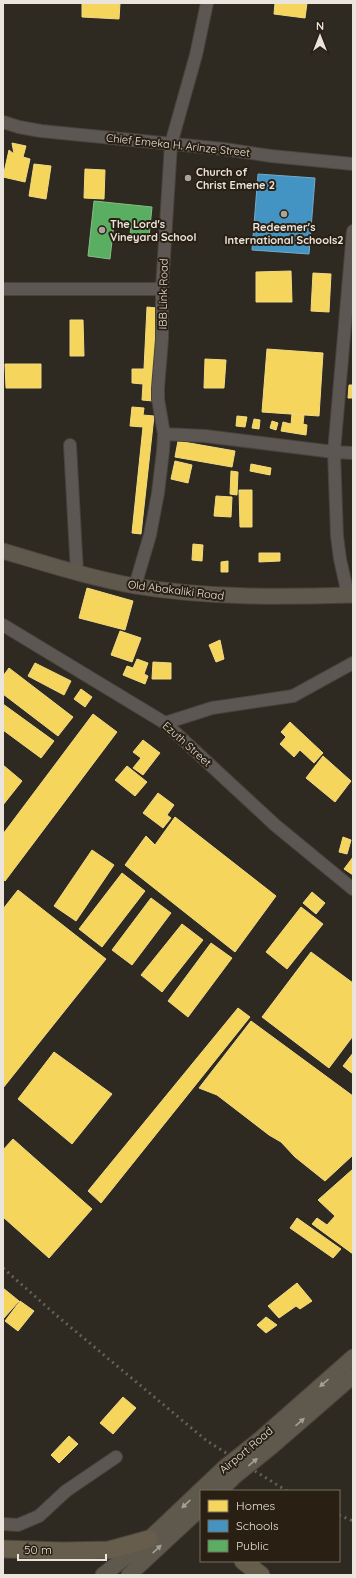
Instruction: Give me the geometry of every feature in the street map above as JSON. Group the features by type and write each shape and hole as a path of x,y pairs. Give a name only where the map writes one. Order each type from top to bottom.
{"highway":[{"path":"3,1549 56,1551 108,1550 149,1539"},
{"path":"244,1562 261,1575"}],"main road":[{"name":"Old Abakaliki Road","path":"3,551 77,573 135,586 227,596 350,595"},
{"name":"Airport Road","path":"264,1444 353,1357"},
{"name":"Airport Road","path":"208,1490 264,1444 353,1376"},
{"name":"Airport Road","path":"221,1490 230,1472"},
{"name":"Airport Road","path":"103,1575 200,1497"},
{"path":"129,1575 200,1509"}],"street":[{"name":"IBB Link Road","path":"135,586 150,535 158,493 164,434 158,399 162,339 162,289 171,144 196,55 207,3"},
{"name":"Chief Emeka H. Arinze Street","path":"3,122 41,131 224,149 353,167"},
{"path":"350,595 340,559 337,536 334,452 353,231"},
{"path":"3,289 162,289"},
{"path":"164,434 220,437 334,452 353,453"},
{"path":"70,445 77,573"},
{"name":"Ezuth Street","path":"3,625 165,723 275,825 353,889"},
{"path":"165,723 212,708 293,696 353,663"},
{"path":"3,1524 18,1525 39,1516 66,1492 116,1457"}],"building: Homes":[{"path":"82,3 120,3 119,19 82,17"},
{"path":"275,3 307,3 305,18 274,14"},
{"path":"12,143 26,146 23,157 30,159 25,182 3,177 9,150 14,154"},
{"path":"34,164 51,166 46,199 29,196"},
{"path":"85,169 105,170 104,199 84,198"},
{"path":"291,271 292,302 256,302 256,272"},
{"path":"313,273 331,274 329,312 311,311"},
{"path":"147,307 157,308 153,401 142,400 143,384 132,383 132,369 144,369"},
{"path":"70,320 83,320 84,356 70,356"},
{"path":"267,349 323,353 319,416 262,412"},
{"path":"205,359 226,360 224,388 204,388"},
{"path":"5,364 41,364 41,388 6,388"},
{"path":"349,385 353,385 353,398 348,398"},
{"path":"132,407 144,408 143,415 154,416 141,534 132,533 143,427 130,426"},
{"path":"292,414 304,415 303,424 307,425 306,435 281,431 283,422 291,424"},
{"path":"237,416 247,417 245,427 236,426"},
{"path":"254,419 260,420 259,429 252,428"},
{"path":"272,421 278,423 276,430 270,428"},
{"path":"178,441 235,451 232,467 175,457"},
{"path":"175,461 192,465 188,483 171,479"},
{"path":"251,464 271,468 270,475 250,471"},
{"path":"231,471 238,472 237,495 230,494"},
{"path":"239,490 252,490 252,527 240,527"},
{"path":"216,496 232,497 231,517 214,516"},
{"path":"193,544 203,545 202,561 192,560"},
{"path":"259,553 280,553 280,561 259,562"},
{"path":"228,561 228,572 221,572 221,562"},
{"path":"87,588 133,601 125,630 79,618"},
{"path":"120,631 141,638 132,662 111,655"},
{"path":"220,640 224,659 216,662 209,645"},
{"path":"137,659 148,663 144,674 148,676 145,684 123,675 127,666 133,668"},
{"path":"153,662 171,663 171,679 152,679"},
{"path":"35,663 71,681 64,695 28,676"},
{"path":"9,668 73,717 58,736 3,694 3,676"},
{"path":"81,689 92,697 85,707 74,699"},
{"path":"3,704 54,741 41,758 3,730"},
{"path":"93,714 117,732 5,881 3,879 3,834"},
{"path":"290,722 323,753 314,763 300,750 294,757 280,744 286,737 281,732"},
{"path":"143,740 160,753 143,775 133,768 141,758 133,752"},
{"path":"323,756 351,781 335,802 306,778"},
{"path":"3,765 22,781 3,805"},
{"path":"127,766 147,782 135,796 115,780"},
{"path":"158,793 174,805 167,815 171,818 163,828 143,813"},
{"path":"175,817 276,896 235,952 125,865 146,836 155,845"},
{"path":"343,837 351,840 347,854 339,852"},
{"path":"92,850 114,865 76,921 54,906"},
{"path":"353,857 353,875 344,869"},
{"path":"122,873 145,891 102,947 79,929"},
{"path":"18,890 106,959 3,1088 3,909"},
{"path":"312,892 325,903 316,914 303,903"},
{"path":"151,898 171,913 132,965 112,950"},
{"path":"301,907 323,924 287,969 266,952"},
{"path":"182,924 203,940 162,992 141,975"},
{"path":"211,943 232,958 188,1017 168,1001"},
{"path":"311,952 353,983 353,1036 329,1068 262,1017"},
{"path":"238,1008 250,1017 101,1203 88,1191"},
{"path":"251,1021 353,1096 353,1155 325,1181 295,1157 281,1142 269,1135 217,1095 199,1088"},
{"path":"54,1052 112,1094 72,1144 18,1099"},
{"path":"353,1053 353,1074 343,1066"},
{"path":"13,1139 92,1209 49,1258 3,1217 3,1150"},
{"path":"353,1169 353,1254 312,1224 317,1218 327,1225 335,1216 318,1200"},
{"path":"297,1218 341,1249 333,1258 290,1228"},
{"path":"297,1283 312,1301 300,1309 296,1306 279,1318 268,1306"},
{"path":"3,1288 19,1301 4,1318 3,1317"},
{"path":"20,1301 34,1311 18,1331 5,1321"},
{"path":"266,1317 277,1325 266,1333 257,1325"},
{"path":"123,1397 136,1408 113,1434 100,1423"},
{"path":"69,1436 78,1444 59,1463 51,1455"}],"building: Schools":[{"name":"Redeemer's International Schools2","path":"258,174 315,178 309,254 252,250"}],"building: Public":[{"name":"The Lord's Vineyard School","path":"94,201 152,207 149,237 130,235 131,225 114,223 110,259 88,256"}],"railway":[{"path":"3,1268 56,1315 207,1441 285,1490"},
{"path":"340,1515 353,1521"}],"place":[{"name":"Church of Christ Emene 2","path":"188,178"},
{"name":"Redeemer's International Schools2","path":"284,214"},
{"name":"The Lord's Vineyard School","path":"102,230"}]}
